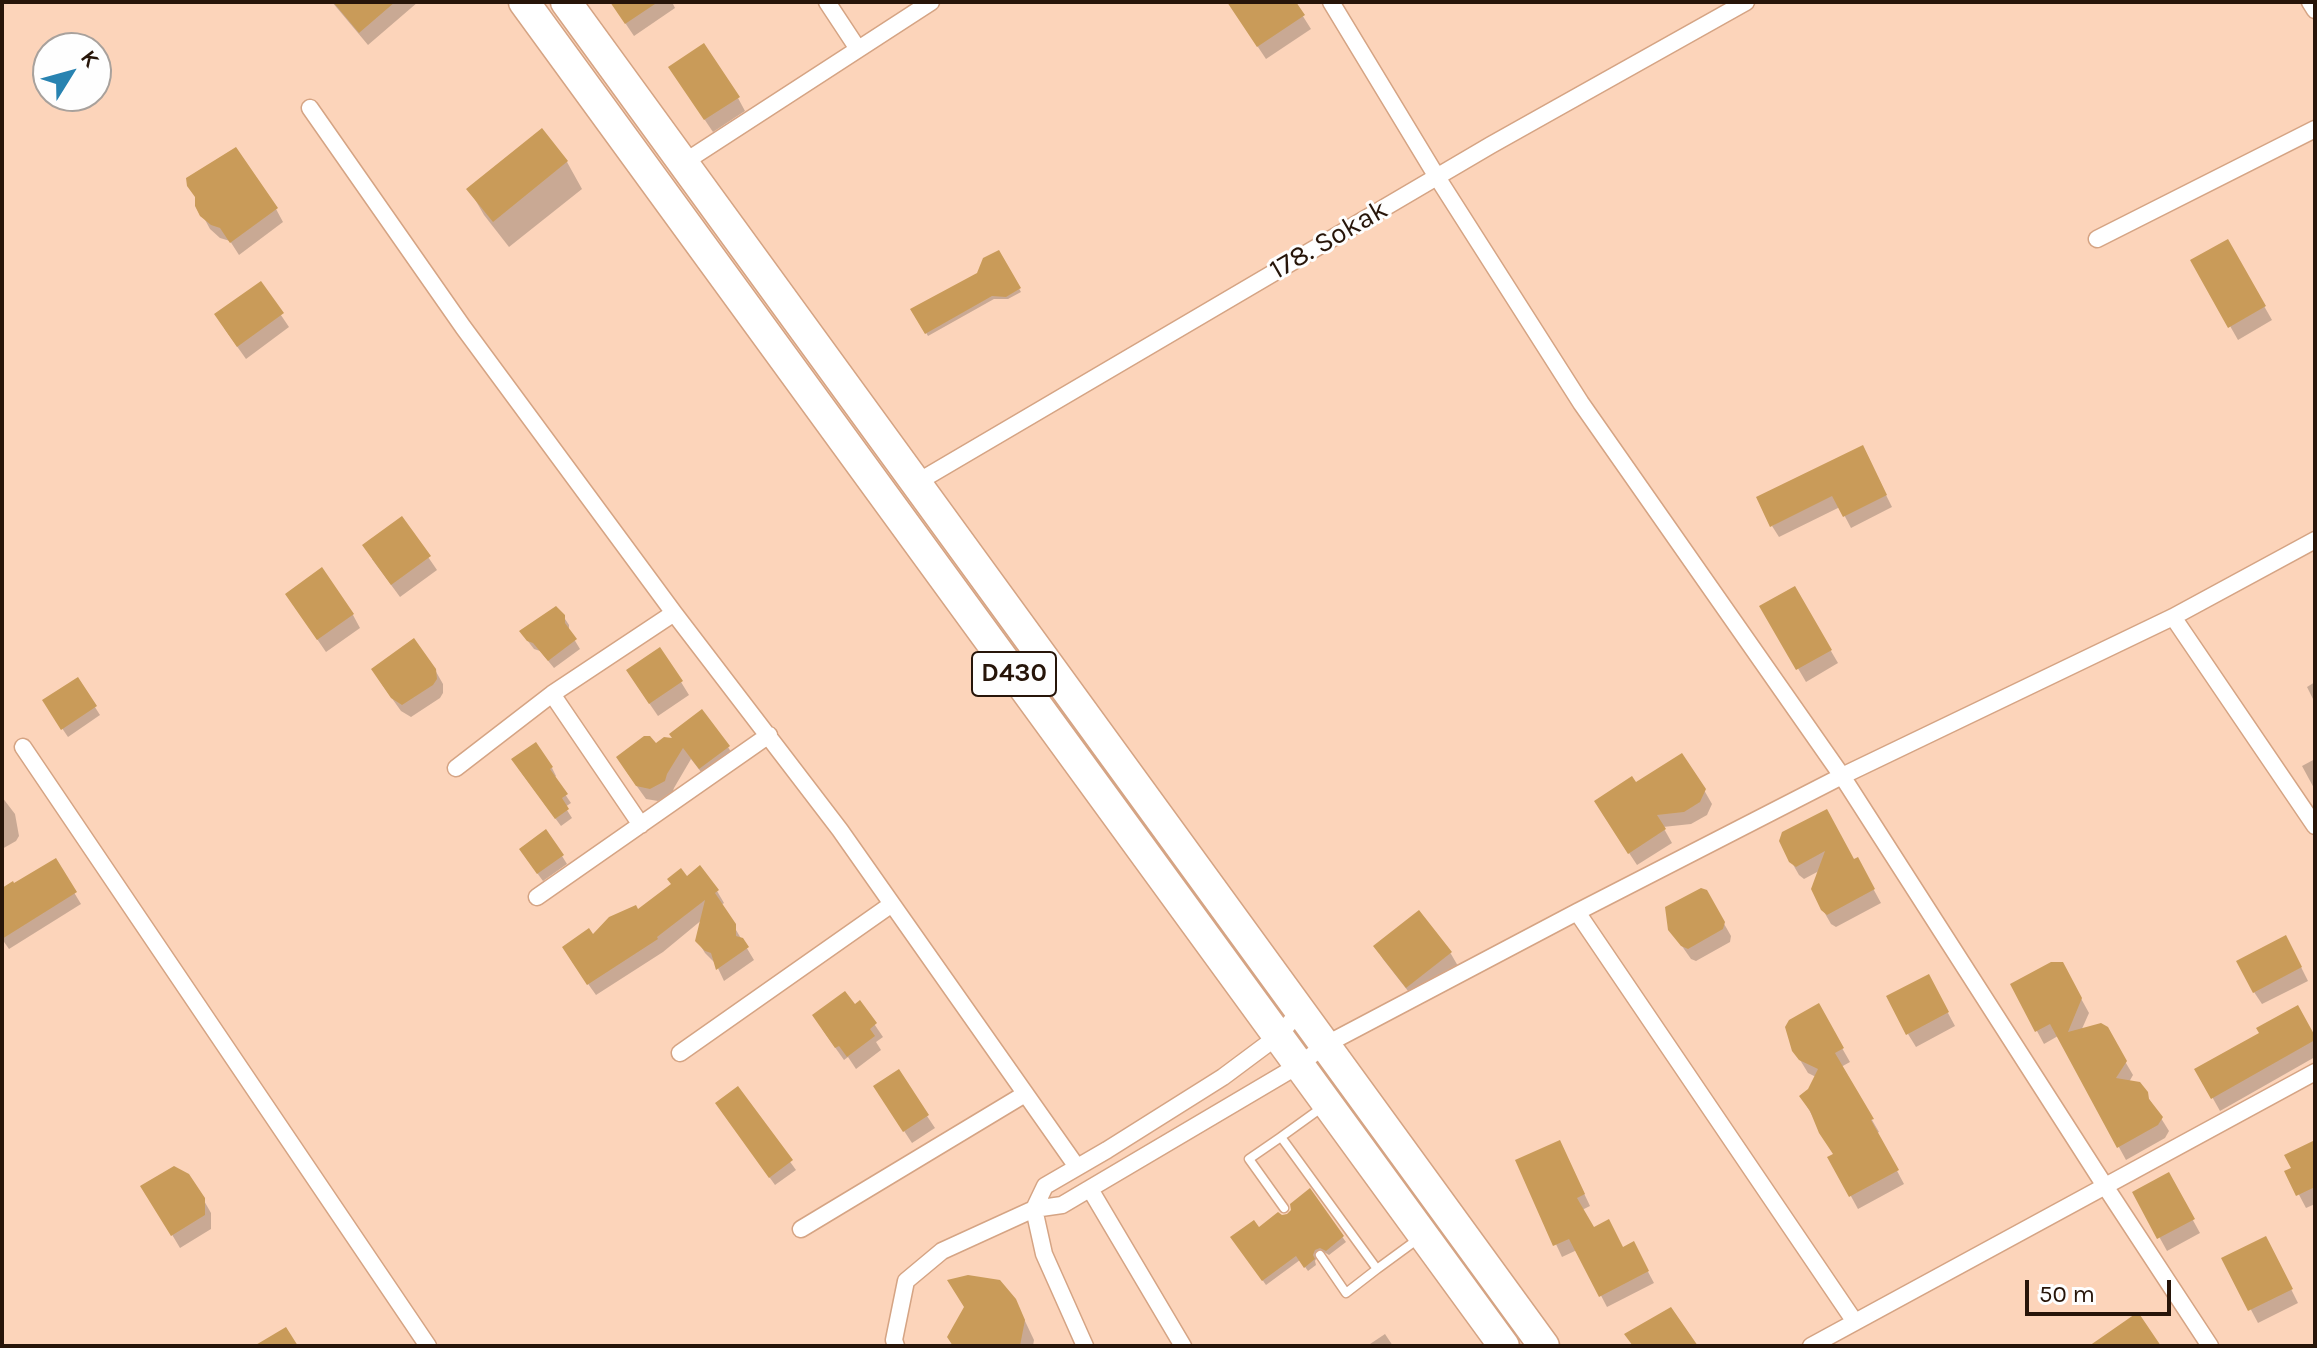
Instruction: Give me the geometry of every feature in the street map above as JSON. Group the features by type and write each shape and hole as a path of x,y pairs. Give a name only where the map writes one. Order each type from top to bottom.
{"highway":[{"name":"D430","path":"524,2 1504,1346"},
{"name":"D430","path":"566,2 1544,1346"}],"street":[{"path":"827,2 858,49"},
{"path":"683,163 931,2"},
{"path":"1331,2 1437,177 1581,403 1842,776 2210,1346"},
{"name":"178. Sokak","path":"916,483 1437,177 1746,2"},
{"path":"2310,2 2315,10"},
{"path":"310,108 472,339 892,904 1077,1167"},
{"path":"2097,239 2315,129"},
{"path":"896,1346 894,1340 906,1281 942,1251 1034,1209 1062,1205 1299,1065 1325,1045 1842,776 2173,617 2315,540"},
{"path":"456,768 552,694 674,613"},
{"path":"2173,617 2315,826"},
{"path":"552,694 641,825"},
{"path":"537,897 769,735"},
{"path":"23,747 428,1346"},
{"path":"680,1053 892,904"},
{"path":"1577,912 1855,1322"},
{"path":"1085,1346 1044,1254 1034,1209 1045,1186 1223,1077 1278,1036 1300,1011"},
{"path":"1811,1346 2315,1072"},
{"path":"801,1229 1025,1094"},
{"path":"1090,1189 1183,1346"}],"lane":[{"path":"1284,1208 1249,1159 1327,1103"},
{"path":"1281,1137 1377,1269"},
{"path":"1320,1255 1346,1293 1423,1235"}],"building":[{"path":"333,2 395,2 359,33"},
{"path":"610,2 658,2 625,24"},
{"path":"1227,2 1296,2 1305,15 1257,47"},
{"path":"704,43 740,97 704,120 668,67"},
{"path":"542,128 568,161 493,222 466,189"},
{"path":"236,147 278,208 230,243 220,228 200,216 186,178"},
{"path":"2228,239 2266,306 2228,328 2190,260"},
{"path":"999,250 1021,288 1006,297 992,296 925,334 910,309 977,273 983,258"},
{"path":"261,281 284,313 237,347 214,314"},
{"path":"1863,445 1887,495 1843,517 1832,496 1770,527 1756,497"},
{"path":"402,516 431,556 391,585 362,545"},
{"path":"322,567 354,614 317,640 285,594"},
{"path":"1795,586 1832,650 1796,670 1759,606"},
{"path":"556,606 565,615 565,623 577,639 548,661 519,631"},
{"path":"414,638 436,669 437,679 433,685 402,705 391,698 371,669"},
{"path":"660,647 683,681 649,704 626,670"},
{"path":"78,677 97,706 61,730 42,700"},
{"path":"702,709 730,746 699,769 683,748 665,781 650,789 636,786 616,757 644,736 650,736 656,743 664,737 672,738 669,734"},
{"path":"536,742 568,794 562,798 569,809 555,819 511,759"},
{"path":"1682,753 1706,789 1700,802 1684,812 1657,815 1666,829 1628,854 1594,801 1632,776 1636,782"},
{"path":"1827,809 1854,859 1858,857 1875,889 1827,915 1821,910 1811,889 1825,851 1796,867 1789,862 1779,841 1782,832"},
{"path":"546,829 564,855 537,874 519,849"},
{"path":"56,858 77,892 2,939 2,888"},
{"path":"700,865 719,890 715,893 736,924 736,936 743,938 749,947 716,970 711,953 695,941 705,900 658,939 587,985 562,947 589,928 593,934 609,917 636,905 638,909 671,884 667,879 681,868 687,876"},
{"path":"1701,888 1707,890 1725,922 1723,929 1688,949 1681,946 1668,930 1665,907"},
{"path":"1419,910 1452,952 1406,988 1373,946"},
{"path":"2286,935 2302,967 2253,993 2236,961"},
{"path":"2051,962 2063,962 2082,998 2068,1032 2101,1023 2108,1027 2127,1061 2116,1078 2140,1082 2163,1117 2158,1125 2117,1148 2050,1024 2035,1032 2010,984"},
{"path":"1929,974 1949,1012 1906,1035 1886,996"},
{"path":"845,991 855,1004 860,1000 877,1023 870,1029 875,1036 847,1057 839,1046 835,1048 812,1015"},
{"path":"1819,1003 1844,1048 1835,1053 1874,1119 1871,1120 1899,1170 1849,1197 1827,1157 1833,1154 1799,1096 1808,1089 1818,1069 1799,1060 1792,1051 1785,1027 1789,1020"},
{"path":"2298,1005 2315,1040 2211,1099 2194,1069 2259,1033 2256,1028"},
{"path":"899,1069 929,1115 903,1132 873,1086"},
{"path":"738,1086 793,1160 769,1178 715,1103"},
{"path":"1560,1140 1585,1194 1577,1198 1594,1227 1609,1219 1623,1247 1634,1241 1649,1271 1599,1297 1569,1239 1553,1246 1515,1160"},
{"path":"2315,1140 2315,1187 2296,1196 2284,1171 2291,1168 2284,1155"},
{"path":"174,1166 189,1174 205,1198 205,1215 171,1236 140,1186"},
{"path":"2169,1172 2195,1219 2157,1239 2132,1192"},
{"path":"1310,1188 1344,1236 1326,1251 1320,1248 1315,1250 1315,1259 1304,1268 1296,1256 1262,1281 1230,1237 1254,1220 1259,1227 1278,1212 1287,1214 1291,1210 1290,1204"},
{"path":"2266,1236 2293,1289 2248,1311 2221,1258"},
{"path":"968,1275 1000,1280 1016,1299 1025,1320 1020,1346 953,1346 947,1337 964,1307 947,1280"},
{"path":"1671,1307 1698,1346 1633,1346 1624,1334"},
{"path":"2138,1312 2161,1346 2089,1346"},
{"path":"286,1327 298,1346 254,1346"}]}
